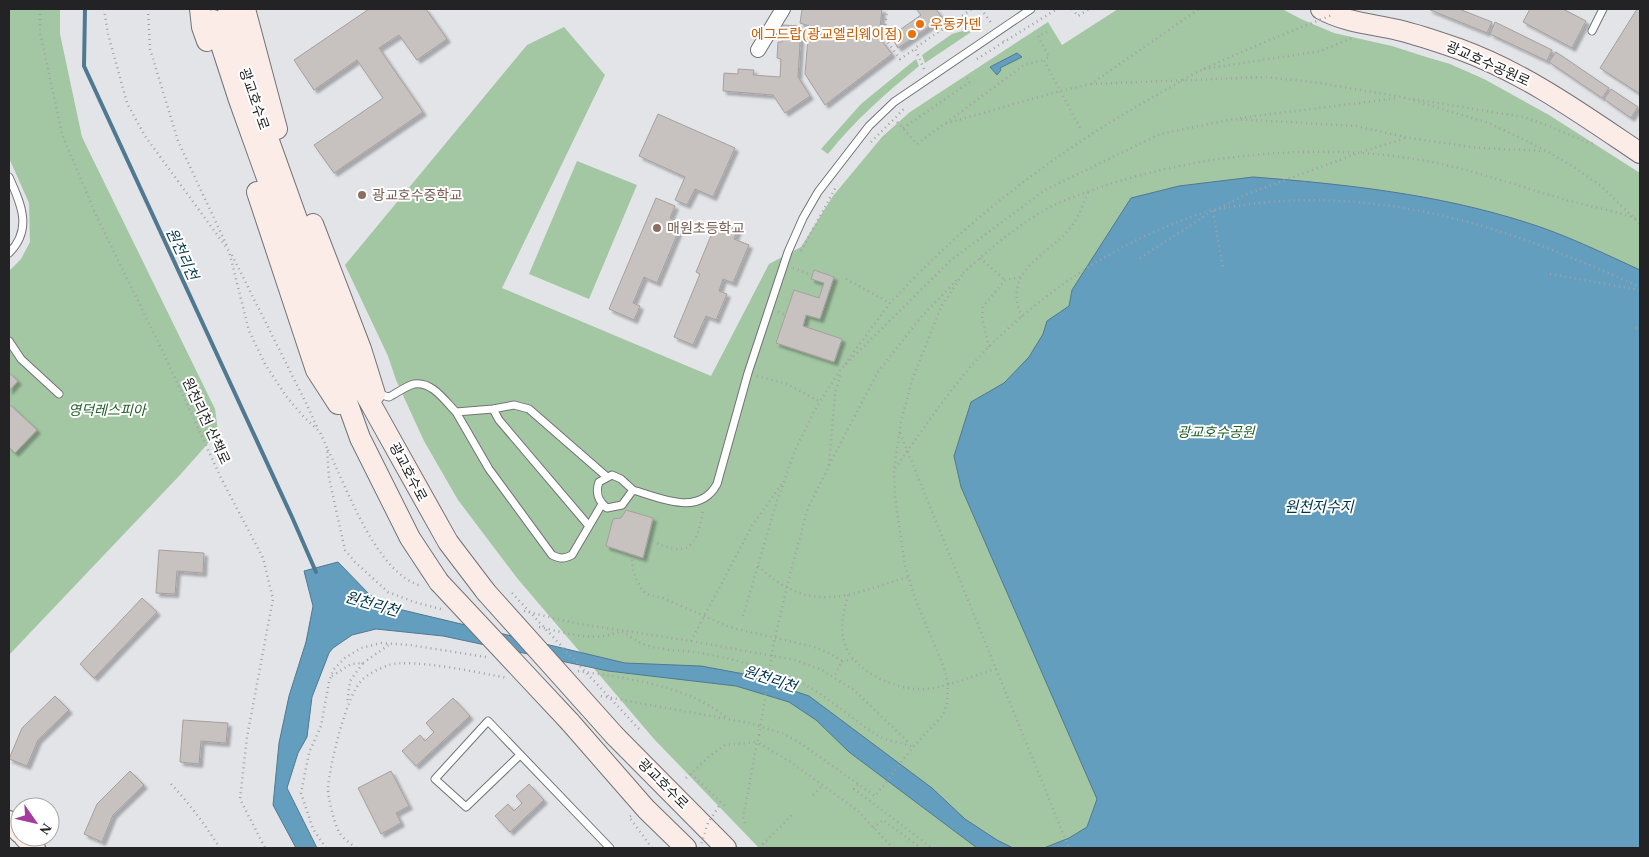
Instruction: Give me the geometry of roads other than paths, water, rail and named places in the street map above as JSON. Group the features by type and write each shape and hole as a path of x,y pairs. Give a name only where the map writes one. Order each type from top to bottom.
{"main road":[{"name":"광교호수공원로","path":"1326,12 1398,30 1462,50 1527,80 1637,149"},
{"path":"221,13 277,131 361,348 386,429"},
{"name":"광교호수로","path":"686,848 646,809 570,722 431,584 360,438 316,370 202,27 221,13 313,264 344,356 386,429 402,463 448,542 486,592 615,736 726,848"},
{"path":"646,809 671,848"}],"street":[{"path":"758,50 782,9"}],"lane":[{"path":"633,490 622,505 607,508 598,498 597,489 600,482 612,475 621,479 633,490 688,504 699,501 713,491 717,484 748,373 788,252 803,218 831,174 869,126 894,102 1031,9"},
{"path":"1592,31 1604,9"},
{"path":"9,177 20,202 22,233 18,244 9,253"},
{"path":"9,341 21,358 59,394"},
{"path":"374,392 389,397 414,384 422,384 440,395 456,412 489,469 552,555 558,558 566,559 572,555 602,504"},
{"path":"456,412 514,406 528,409 607,477"},
{"path":"492,409 499,420 589,526"},
{"path":"520,755 466,807 435,779 488,721 610,848"}],"water":[{"path":"1017,53 1022,57 1000,68 1001,70 997,75 990,67"},
{"name":"원천저수지","path":"1253,177 1356,187 1424,197 1492,212 1554,232 1640,270 1640,848 1044,848 1069,838 1087,827 1097,799 961,487 954,456 971,402 1004,383 1029,357 1043,334 1047,321 1069,306 1072,290 1131,198 1179,186"},
{"path":"338,562 370,595 394,608 625,663 701,666 744,674 809,696 932,788 965,819 1013,848 977,848 849,752 816,720 789,702 736,686 608,671 443,636 376,629 352,635 333,648 329,653 312,697 307,737 298,753 287,788 317,848 296,848 273,805 279,743 289,696 306,642 313,606 304,571"}],"waterway":[{"name":"원천리천","path":"85,9 84,66 316,572"}],"place":[{"name":"우동카덴","path":"920,24"},
{"name":"에그드랍(광교엘리웨이점)","path":"912,34"},
{"name":"광교호수중학교","path":"362,195"},
{"name":"매원초등학교","path":"657,228"}],"park label":[{"name":"영덕레스피아","path":"107,410"},
{"name":"광교호수공원","path":"1216,432"}]}
